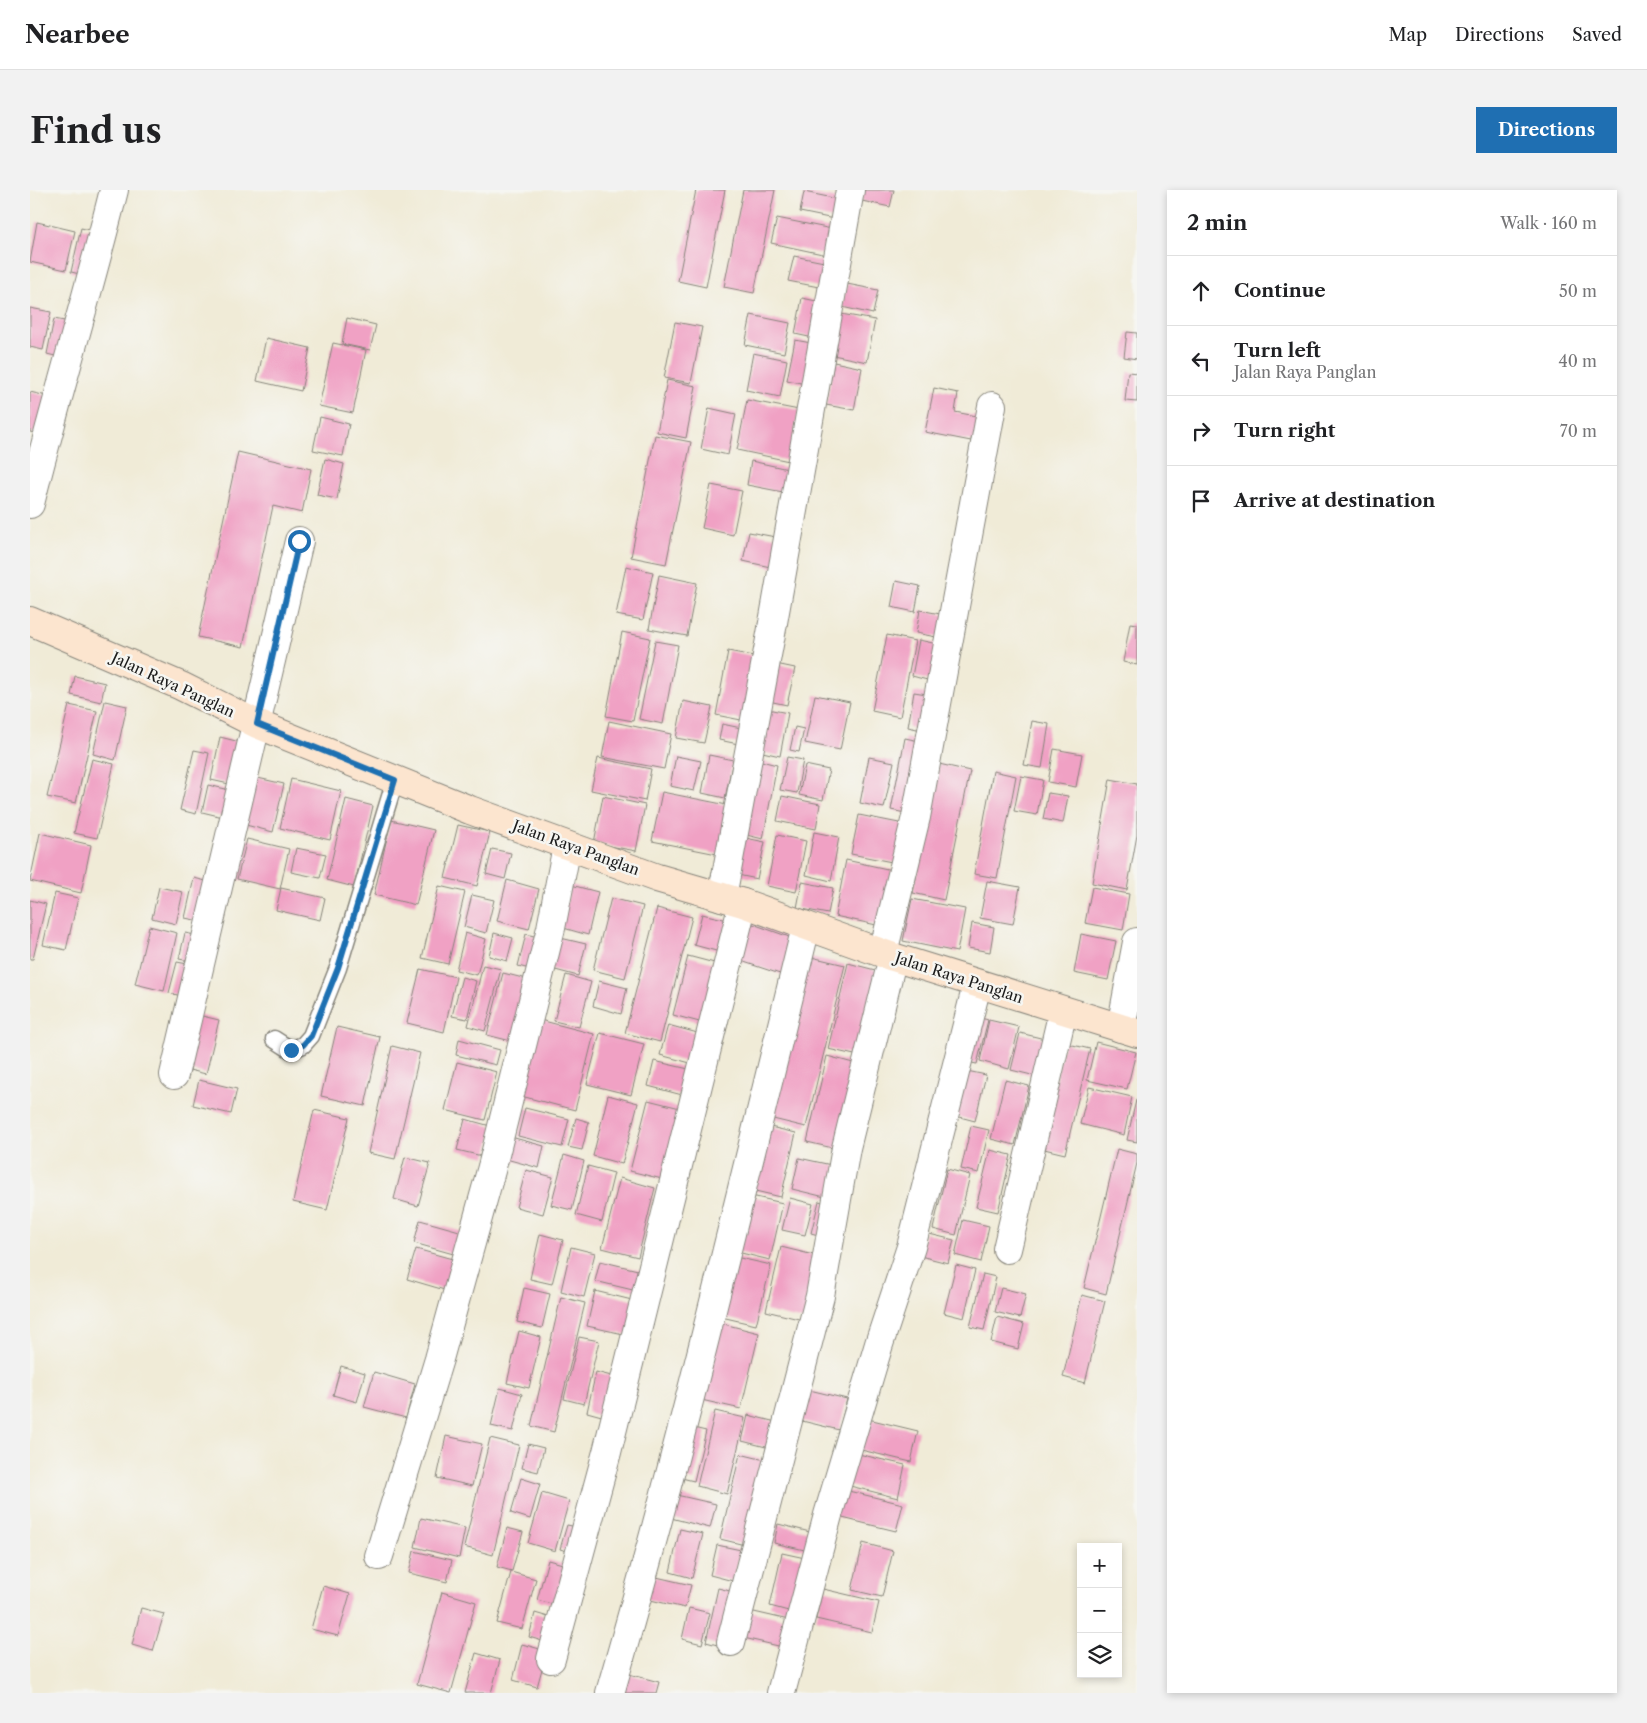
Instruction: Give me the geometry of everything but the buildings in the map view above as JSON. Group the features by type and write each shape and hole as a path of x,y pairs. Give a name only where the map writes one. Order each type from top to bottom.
{"street":[{"path":"30,504 114,190"},
{"path":"551,1659 607,1452 732,900 771,634 850,190"},
{"path":"731,1642 820,1296 846,1148 916,817 992,406"},
{"path":"174,1075 299,541"},
{"name":"Jalan Raya Panglan","path":"30,621 181,686 257,724 470,810 657,878 732,900 977,985 1129,1030"},
{"path":"379,1556 439,1359 492,1167 551,928 567,846"},
{"path":"610,1693 644,1577 703,1347 806,927"},
{"path":"1129,1030 1137,942"},
{"path":"781,1693 828,1515 879,1344 911,1247 977,985"},
{"path":"1007,1249 1063,1011"}],"lane":[{"path":"274,1039 291,1050 303,1045 311,1036 338,968 395,780"}],"route":[{"path":"291,1050 303,1045 311,1036 338,968 395,780 257,724 299,541"}]}
